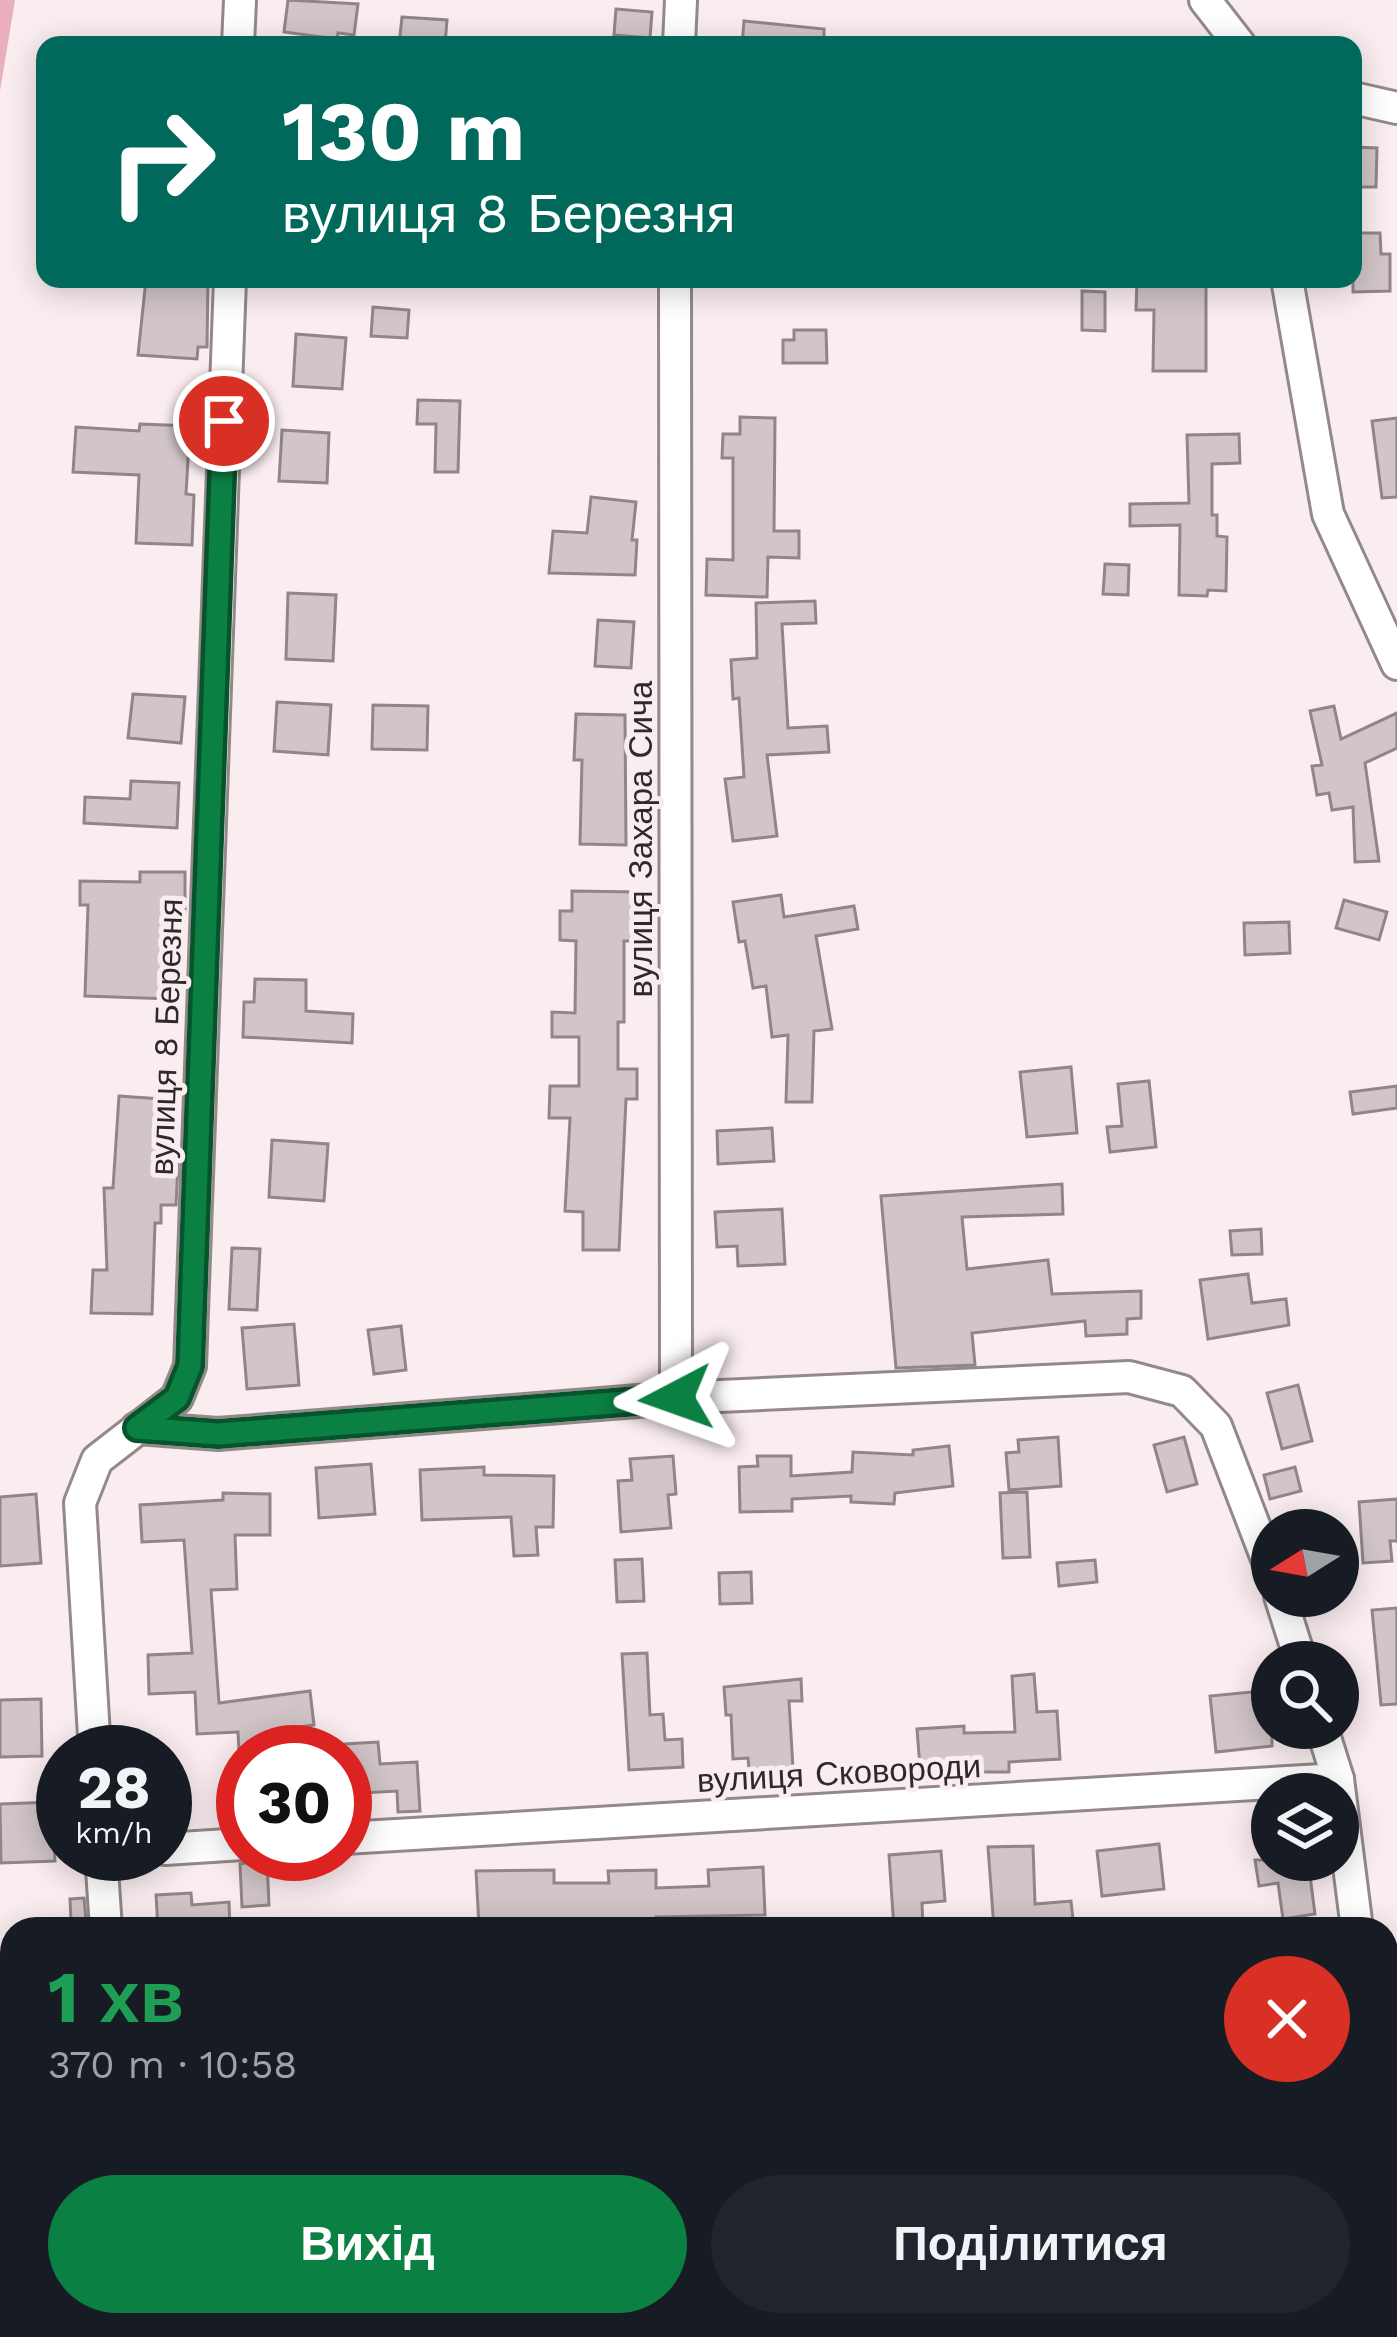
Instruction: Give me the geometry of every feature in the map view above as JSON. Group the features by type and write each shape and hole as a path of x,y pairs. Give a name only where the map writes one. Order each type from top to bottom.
{"street":[{"path":"238,36 240,0"},
{"path":"680,36 681,0"},
{"path":"1205,0 1233,36"},
{"path":"1362,100 1397,108"},
{"name":"вулиця 8 Березня","path":"93,1725 80,1503 97,1460 177,1398 190,1366 230,288"},
{"name":"вулиця Захара Сича","path":"675,288 676,1398"},
{"path":"1289,288 1328,514 1397,664"},
{"path":"137,1428 218,1434 676,1398 1130,1377 1182,1391 1216,1426 1251,1517"},
{"name":"вулиця Сковороди","path":"372,1836 1251,1784"},
{"path":"103,1881 105,1917"},
{"path":"1351,1881 1355,1917"}],"shaded area":[{"path":"0,0 15,0 0,91"}],"building":[{"path":"288,0 358,4 354,35 284,32"},
{"path":"616,9 652,12 650,36 614,35"},
{"path":"402,17 447,20 446,36 400,36"},
{"path":"744,21 824,29 824,36 743,36"},
{"path":"1362,147 1377,148 1376,187 1362,187"},
{"path":"1362,233 1380,233 1381,254 1390,254 1390,291 1353,292 1353,288 1362,288"},
{"path":"145,288 208,288 207,347 198,347 197,359 138,355"},
{"path":"1137,288 1206,288 1206,371 1153,371 1154,310 1136,310"},
{"path":"1082,291 1105,292 1105,331 1082,330"},
{"path":"373,307 409,310 407,338 371,336"},
{"path":"794,330 826,330 827,363 783,363 783,340 794,340"},
{"path":"296,334 346,338 342,389 293,386"},
{"path":"418,400 460,401 458,472 435,472 436,424 417,424"},
{"path":"740,417 775,418 774,531 799,531 799,558 768,557 767,597 706,595 707,559 733,560 733,458 722,458 723,434 740,434"},
{"path":"1397,418 1397,497 1382,498 1372,421"},
{"path":"140,424 190,426 186,494 194,495 192,545 136,543 139,475 73,472 76,427 139,431"},
{"path":"282,430 329,433 327,483 279,481"},
{"path":"1239,434 1240,463 1212,464 1212,515 1217,515 1217,536 1227,537 1226,591 1179,595 1180,525 1130,526 1130,504 1189,503 1187,435"},
{"path":"591,497 636,502 635,575 549,573 553,531 587,533"},
{"path":"1105,564 1129,565 1128,595 1103,594"},
{"path":"288,593 336,595 333,661 286,659"},
{"path":"815,601 816,623 782,624 788,728 827,726 829,752 767,755 777,836 733,841 725,779 744,777 739,698 733,699 731,660 757,658 756,603"},
{"path":"598,620 634,622 631,668 595,666"},
{"path":"133,694 185,697 181,743 128,738"},
{"path":"277,702 331,705 328,755 274,751"},
{"path":"373,705 428,706 427,750 372,749"},
{"path":"1334,706 1341,739 1397,713 1397,748 1365,763 1379,861 1355,862 1353,807 1332,810 1329,793 1317,795 1312,766 1322,765 1310,711"},
{"path":"576,714 625,715 626,845 580,844 582,760 574,760"},
{"path":"131,781 179,783 177,828 84,823 85,797 130,799"},
{"path":"140,872 185,872 185,914 175,913 172,999 85,996 88,905 80,905 80,881 140,882"},
{"path":"572,891 638,892 638,941 624,941 624,1022 618,1022 618,1069 637,1069 637,1099 626,1099 619,1250 583,1250 583,1212 565,1211 570,1118 549,1118 550,1086 579,1086 579,1037 552,1037 552,1012 575,1013 576,941 560,940 560,911 572,911"},
{"path":"781,895 784,917 854,906 858,929 816,936 832,1029 814,1031 812,1102 786,1102 788,1035 772,1037 766,986 753,988 733,902"},
{"path":"1344,900 1387,912 1379,940 1336,928"},
{"path":"1289,922 1290,953 1245,955 1244,923"},
{"path":"255,979 306,980 306,1011 353,1014 352,1043 243,1037 244,1002 254,1002"},
{"path":"1071,1067 1077,1133 1027,1137 1020,1072"},
{"path":"1149,1081 1156,1147 1110,1152 1107,1127 1122,1126 1118,1084"},
{"path":"1397,1086 1397,1108 1353,1114 1350,1092"},
{"path":"119,1096 175,1100 170,1165 178,1164 176,1205 161,1205 161,1223 155,1223 152,1314 91,1313 93,1270 107,1270 104,1188 113,1188"},
{"path":"772,1128 774,1161 718,1164 717,1131"},
{"path":"272,1140 328,1144 324,1201 269,1197"},
{"path":"1062,1184 1063,1214 962,1217 967,1269 1048,1260 1052,1294 1141,1291 1141,1318 1127,1319 1127,1334 1086,1336 1085,1321 972,1333 975,1365 896,1368 881,1196"},
{"path":"782,1209 785,1264 738,1266 737,1246 717,1247 715,1212"},
{"path":"1261,1229 1262,1254 1232,1255 1230,1231"},
{"path":"232,1248 260,1249 257,1310 229,1309"},
{"path":"1248,1274 1252,1303 1286,1299 1289,1325 1208,1339 1200,1280"},
{"path":"294,1324 299,1385 247,1389 242,1328"},
{"path":"401,1326 406,1370 374,1374 368,1330"},
{"path":"1298,1385 1312,1441 1282,1449 1267,1393"},
{"path":"1058,1437 1061,1486 1009,1490 1006,1453 1019,1452 1018,1440"},
{"path":"1184,1437 1197,1484 1167,1492 1154,1445"},
{"path":"949,1446 953,1486 895,1493 894,1504 851,1502 851,1496 792,1499 792,1511 740,1512 739,1467 758,1466 757,1456 791,1456 791,1476 852,1472 853,1452 913,1455 913,1450"},
{"path":"673,1456 676,1494 668,1495 671,1528 621,1532 618,1481 632,1480 630,1459"},
{"path":"371,1464 375,1514 319,1518 316,1468"},
{"path":"484,1467 484,1475 554,1476 553,1527 536,1527 538,1555 514,1556 511,1517 422,1520 420,1470"},
{"path":"1295,1467 1301,1491 1270,1499 1264,1475"},
{"path":"1027,1492 1030,1557 1003,1558 1000,1493"},
{"path":"223,1493 270,1494 270,1535 235,1535 237,1589 211,1590 219,1703 310,1691 314,1725 216,1725 216,1733 197,1734 195,1692 149,1694 148,1655 192,1653 184,1540 142,1542 140,1505 223,1500"},
{"path":"36,1494 41,1563 0,1566 0,1497"},
{"path":"1397,1499 1397,1541 1390,1541 1392,1561 1363,1563 1359,1502"},
{"path":"642,1559 644,1601 617,1602 615,1560"},
{"path":"1095,1560 1097,1582 1059,1586 1057,1563"},
{"path":"751,1572 752,1603 720,1604 719,1573"},
{"path":"1397,1608 1397,1704 1381,1705 1372,1610"},
{"path":"647,1653 650,1715 663,1714 665,1740 682,1739 683,1767 629,1770 622,1654"},
{"path":"1034,1674 1037,1712 1057,1711 1060,1759 1009,1762 1009,1772 951,1772 951,1780 921,1781 917,1729 964,1726 964,1733 1015,1732 1012,1676"},
{"path":"801,1679 802,1701 789,1701 793,1768 749,1770 748,1758 733,1759 724,1687"},
{"path":"1251,1692 1251,1748 1216,1752 1210,1696"},
{"path":"41,1699 36,1756 0,1757 0,1700"},
{"path":"372,1742 378,1742 380,1764 417,1762 420,1811 398,1812 397,1791 372,1792"},
{"path":"36,1803 36,1862 1,1863 0,1804"},
{"path":"1159,1844 1164,1889 1102,1896 1097,1851"},
{"path":"1033,1846 1035,1904 1071,1901 1073,1917 993,1917 988,1847"},
{"path":"941,1851 945,1901 922,1903 923,1917 893,1917 889,1855"},
{"path":"763,1867 765,1915 479,1917 476,1871 554,1870 554,1883 609,1883 608,1871 656,1870 656,1888 709,1886 708,1870"},
{"path":"241,1881 268,1881 269,1905 242,1907"},
{"path":"1258,1881 1311,1881 1315,1914 1283,1917 1278,1883 1259,1886"},
{"path":"191,1893 192,1905 229,1902 230,1917 157,1917 156,1895"},
{"path":"84,1898 86,1917 71,1917 70,1899"}],"route":[{"path":"224,421 190,1366 177,1398 137,1428 218,1434 676,1398"}]}
